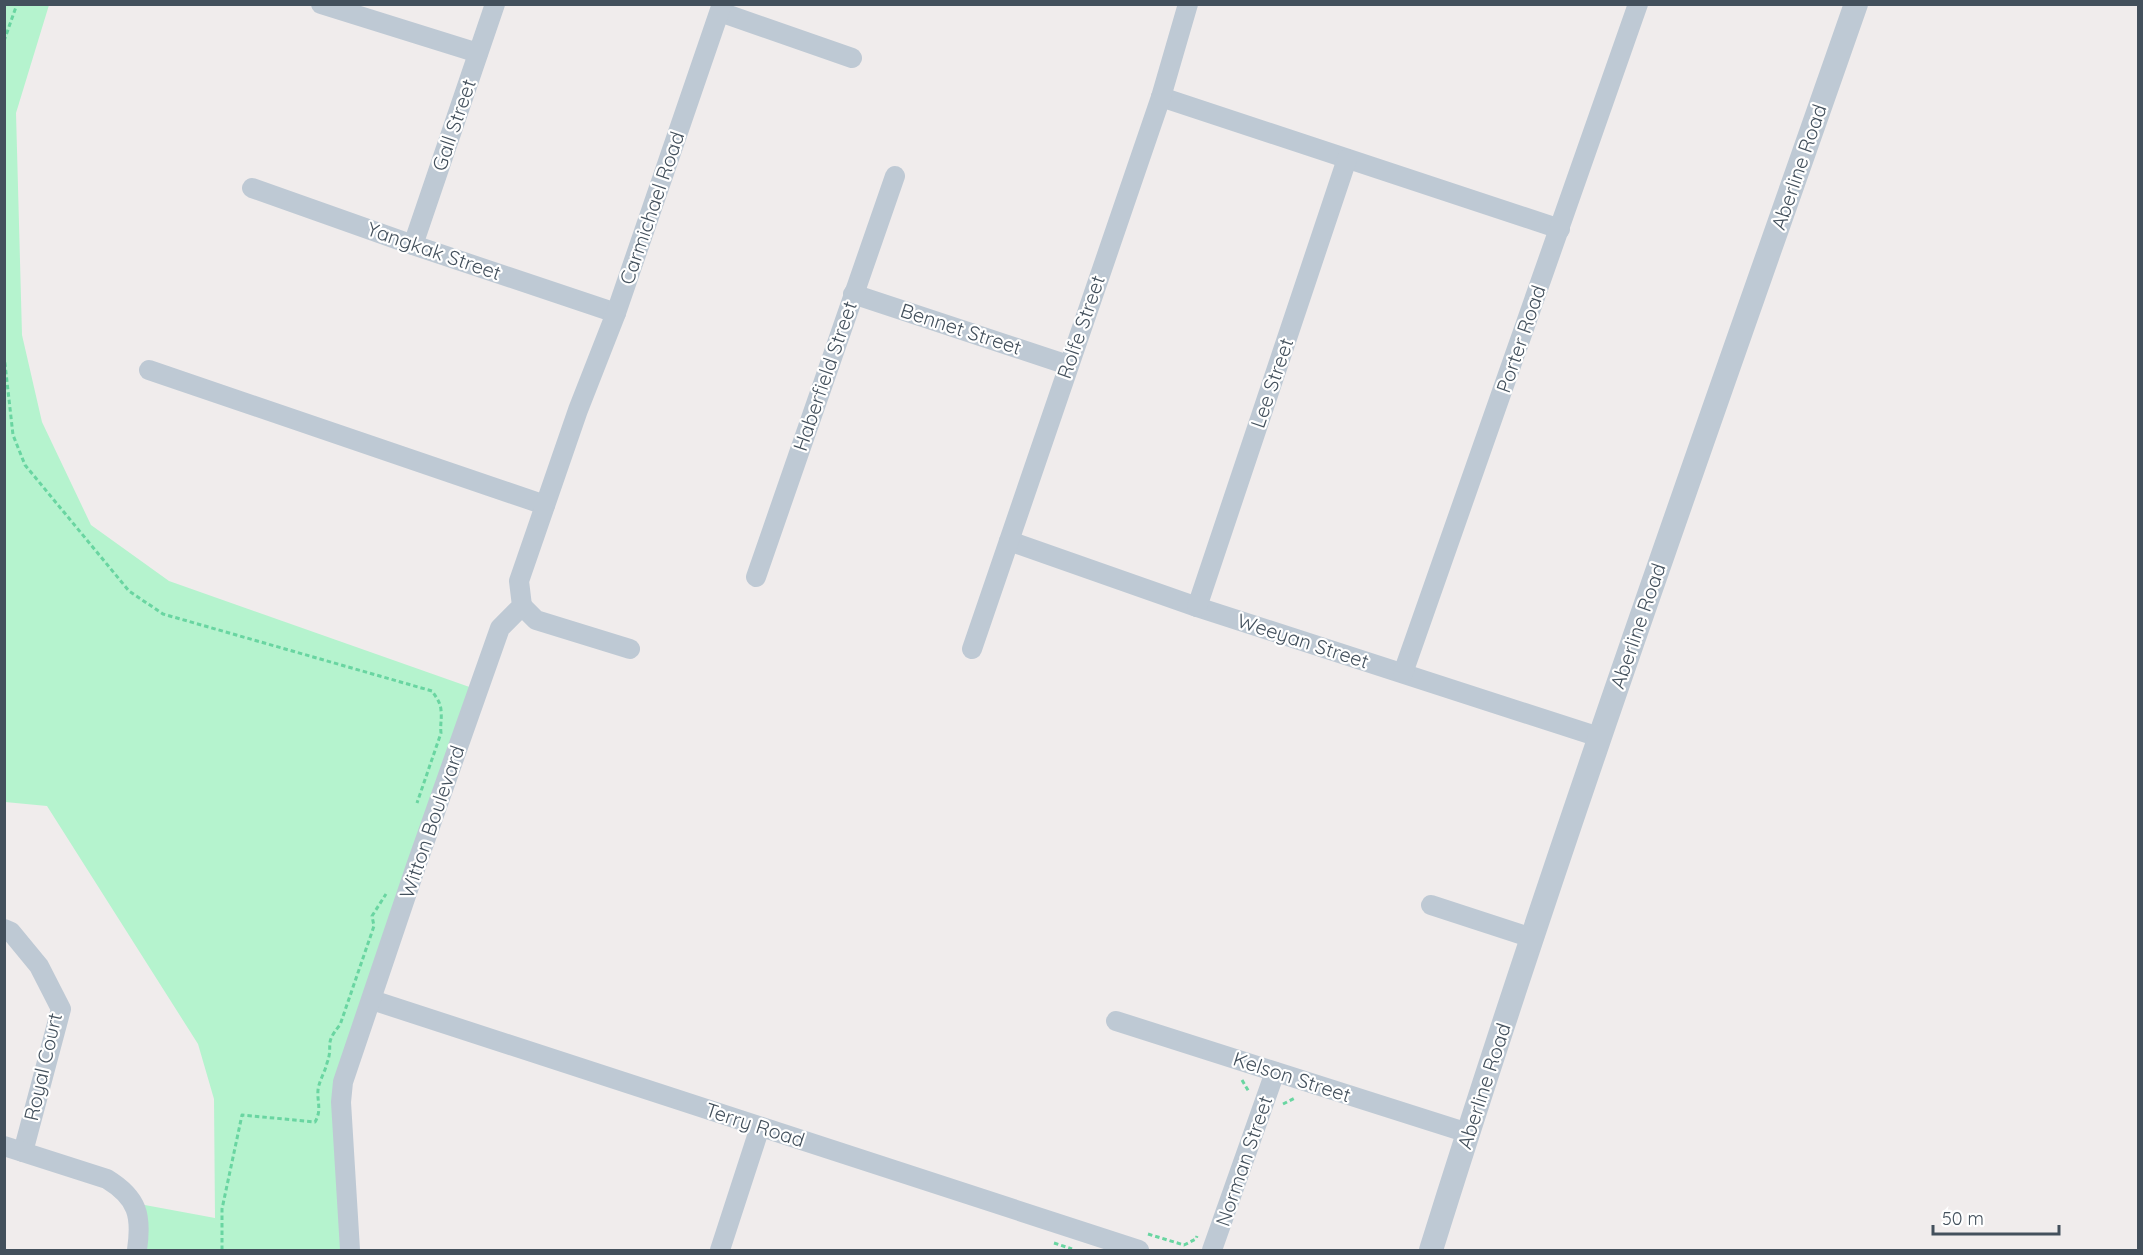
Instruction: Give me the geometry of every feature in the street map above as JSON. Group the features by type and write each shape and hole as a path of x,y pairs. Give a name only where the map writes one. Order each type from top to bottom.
{"street":[{"path":"321,4 478,52"},
{"name":"Gall Street","path":"413,245 495,4"},
{"name":"Rolfe Street","path":"972,649 1161,97 1188,4"},
{"name":"Porter Road","path":"1403,673 1638,4"},
{"name":"Aberline Road","path":"1431,1251 1599,737 1856,4"},
{"path":"721,8 852,58"},
{"name":"Carmichael Road","path":"545,505 578,410 616,313 721,8"},
{"path":"1161,97 1560,229"},
{"name":"Lee Street","path":"1197,607 1347,159"},
{"name":"Haberfield Street","path":"756,577 894,176"},
{"name":"Yangkak Street","path":"252,188 616,313"},
{"name":"Bennet Street","path":"854,294 1068,365"},
{"path":"149,370 545,505 519,581 522,606 536,620 630,649"},
{"name":"Weeyan Street","path":"1009,541 1197,607 1599,737"},
{"name":"Witton Boulevard","path":"350,1251 341,1102 343,1082 500,628 522,606"},
{"path":"1431,905 1532,938"},
{"name":"Royal Court","path":"4,929 11,932 39,966 61,1010 14,1149"},
{"name":"Terry Road","path":"372,1000 760,1127 1140,1241"},
{"name":"Kelson Street","path":"1116,1021 1468,1133"},
{"name":"Norman Street","path":"1212,1251 1275,1072"},
{"path":"720,1251 760,1127"},
{"path":"14,1149 107,1179 122,1188 134,1203 139,1217 140,1232 137,1251"}],"path":[{"path":"4,41 17,4"},
{"path":"4,355 14,435 25,465 129,591 163,614 432,691 440,703 441,733 415,809"},
{"path":"222,1251 222,1209 242,1115 315,1122 319,1115 318,1090 328,1061 328,1043 340,1025 374,926 372,916 389,885"},
{"path":"1242,1080 1250,1094 1248,1099"},
{"path":"1281,1109 1283,1103 1296,1098 1302,1100"},
{"path":"1140,1241 1184,1245 1196,1239 1200,1228"},
{"path":"1054,1244 1077,1251"}],"green space":[{"path":"4,5 49,5 16,113 22,335 42,422 91,525 169,581 478,690 342,1092 340,1250 137,1250 134,1203 215,1218 214,1099 198,1044 47,806 5,802"}]}
